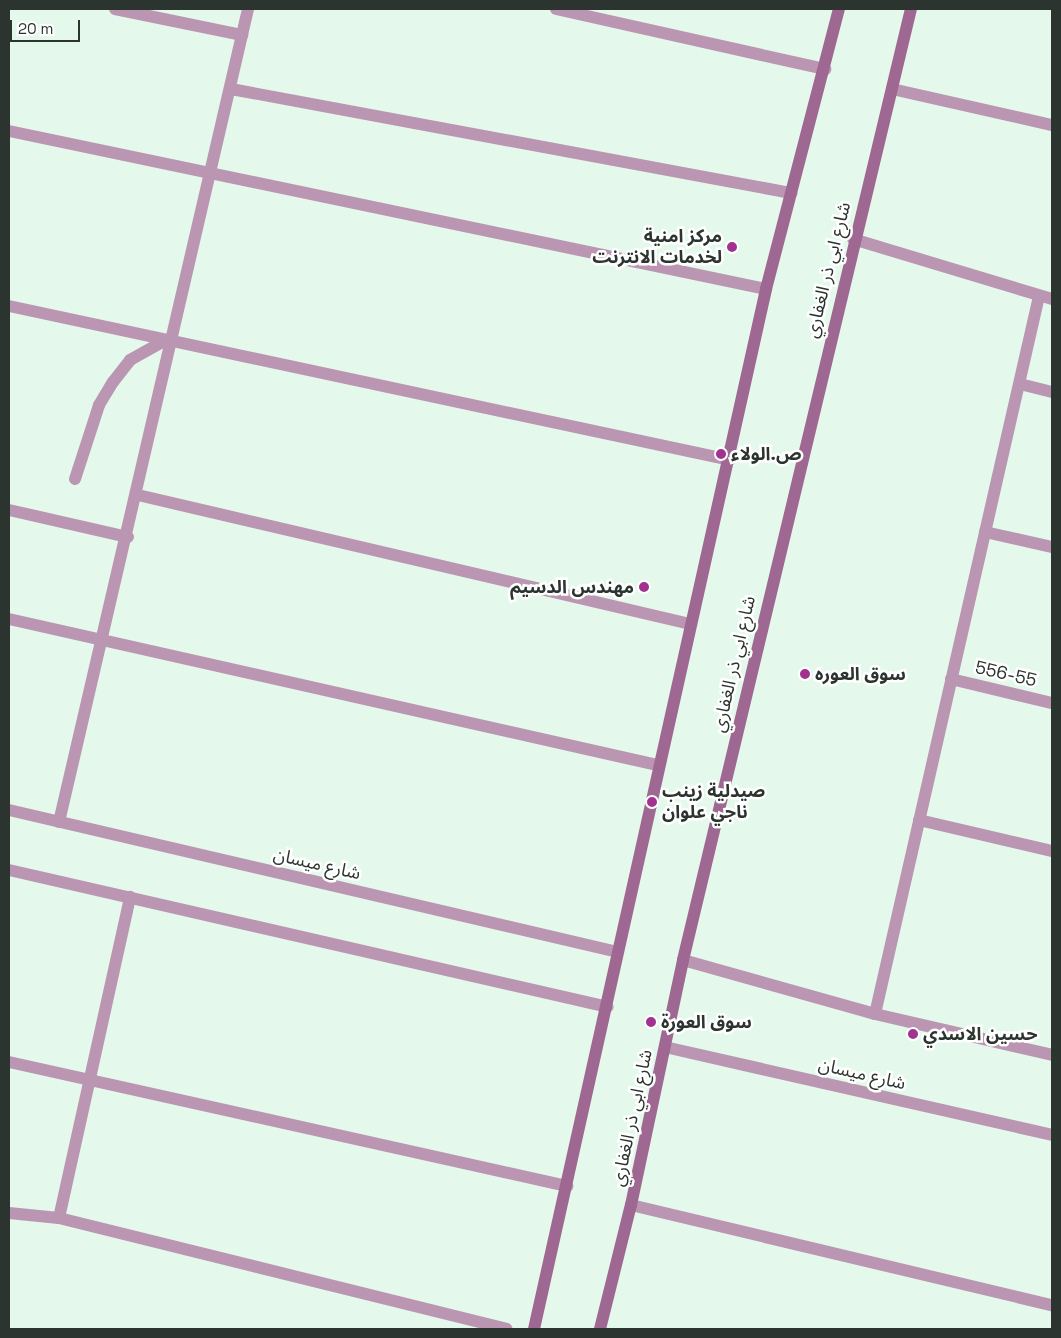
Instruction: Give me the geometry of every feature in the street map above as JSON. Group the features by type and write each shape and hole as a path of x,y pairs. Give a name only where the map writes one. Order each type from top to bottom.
{"main road":[{"path":"534,1329 608,1007 657,764 730,460 766,289 839,9"},
{"name":"شارع ابي ذر الغفاري","path":"600,1329 631,1205 683,960 853,239 911,9"}],"street":[{"path":"115,9 242,36"},
{"path":"59,822 138,495 170,340 212,174 248,9"},
{"path":"556,9 825,68"},
{"path":"231,89 791,193"},
{"path":"892,89 1052,125"},
{"path":"9,131 766,289"},
{"path":"853,239 1052,299"},
{"path":"874,1014 1039,296"},
{"path":"9,306 730,460"},
{"path":"75,479 99,405 113,382 130,360 170,340"},
{"path":"1020,384 1052,392"},
{"path":"138,495 690,624"},
{"path":"9,510 128,537"},
{"path":"985,532 1052,547"},
{"path":"9,619 657,764"},
{"name":"556-55","path":"951,680 1052,703"},
{"name":"شارع ميسان","path":"9,810 618,952"},
{"path":"919,820 1052,851"},
{"path":"9,870 608,1007"},
{"path":"59,1218 130,897"},
{"path":"683,960 874,1014 1052,1055"},
{"name":"شارع ميسان","path":"664,1047 1052,1135"},
{"path":"9,1062 567,1186"},
{"path":"631,1205 1052,1305"},
{"path":"9,1213 59,1218 506,1329"}],"place":[{"name":"مركز امنية لخدمات الانترنت","path":"732,247"},
{"name":"ص.الولاء","path":"721,454"},
{"name":"مهندس الدسيم","path":"644,587"},
{"name":"سوق العوره","path":"805,674"},
{"name":"صيدلية زينب ناجي علوان","path":"652,802"},
{"name":"سوق العورة","path":"651,1022"},
{"name":"حسين الاسدي","path":"913,1034"}]}
